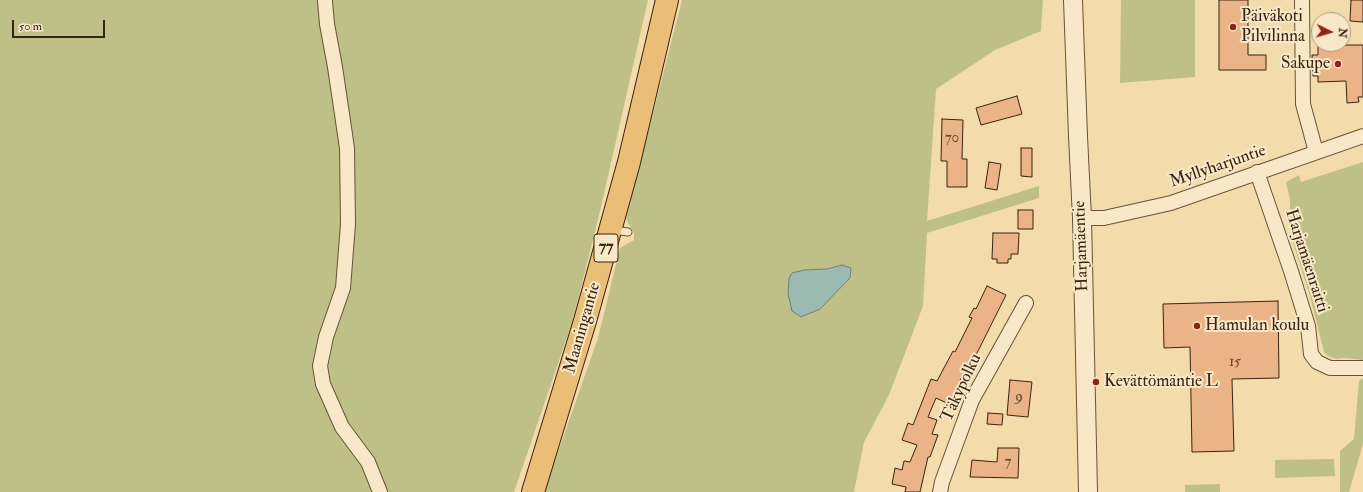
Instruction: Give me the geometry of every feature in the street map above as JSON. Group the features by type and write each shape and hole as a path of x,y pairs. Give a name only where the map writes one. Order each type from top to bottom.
{"main road":[{"name":"Maaningantie","path":"533,492 586,321 619,231 630,162 667,0"}],"street":[{"name":"Harjamäentie","path":"1073,0 1082,218 1088,492"},
{"path":"1302,0 1303,104 1316,152"},
{"path":"325,1 327,24 347,148 348,224 343,288 326,337 320,366 323,384 342,427 368,462 380,492"},
{"name":"Myllyharjuntie","path":"1082,218 1104,218 1171,203 1363,136"},
{"name":"Harjamäenraitti","path":"1257,172 1308,326 1311,354 1318,362 1330,368 1363,368"},
{"name":"Täkypolku","path":"940,492 942,482 972,400 1026,303"}],"green space":[{"path":"0,0 648,0 601,207 573,320 514,492 0,492"},
{"path":"682,0 1043,0 1041,31 995,50 936,89 927,221 1039,186 1039,198 927,233 923,306 889,395 864,442 854,492 544,492 598,338 620,248 634,240 634,233 626,219","holes":["841,265 851,268 850,278 820,309 801,317 792,311 788,294 804,270 827,269"]},
{"path":"1121,0 1195,0 1195,77 1120,83"},
{"path":"1363,162 1363,360 1345,358 1336,359 1328,356 1324,352 1310,296 1294,246 1290,229 1290,200 1286,182 1299,175 1301,182"},
{"path":"1363,378 1363,444 1349,492 1340,492 1340,451 1354,439 1359,381"},
{"path":"1334,459 1335,476 1275,478 1275,460"},
{"path":"1220,484 1220,492 1185,492 1185,485"}],"water":[{"path":"842,265 851,268 850,278 820,309 801,317 792,311 788,294 789,278 792,273 804,270 827,269"}],"building":[{"name":"Päiväkoti Pilvilinna","path":"1219,0 1248,0 1248,55 1266,55 1266,70 1219,70"},
{"path":"1351,0 1363,0 1363,22 1351,21"},
{"name":"Sakupe","path":"1351,45 1363,45 1363,97 1358,97 1359,102 1347,103 1346,81 1318,82 1318,76 1313,76 1312,55 1318,55 1318,52 1351,52"},
{"path":"1017,96 1022,114 981,125 976,108"},
{"path":"942,119 963,120 962,159 967,159 967,187 947,187 947,161 941,161"},
{"path":"1021,148 1032,148 1032,177 1021,176"},
{"path":"989,162 1001,164 997,190 985,188"},
{"path":"1018,210 1033,210 1033,229 1018,229"},
{"path":"993,233 1019,233 1018,254 1011,254 1011,259 1008,259 1008,263 997,263 997,259 992,259"},
{"path":"987,286 1006,295 971,365 968,364 949,404 936,398 928,417 937,420 932,434 938,435 930,457 928,457 920,492 905,492 906,487 892,484 895,468 902,470 904,461 910,462 917,445 902,440 908,423 913,425 931,379 937,381 953,351 955,352 972,318 969,317 974,308 976,309"},
{"path":"1278,301 1279,378 1232,379 1234,451 1192,452 1190,347 1164,348 1163,304"},
{"path":"1010,380 1032,382 1028,417 1007,415"},
{"path":"988,413 1003,414 1002,425 987,424"},
{"path":"998,448 1019,448 1018,478 970,477 972,460 997,462"}],"place":[{"name":"Päiväkoti Pilvilinna","path":"1233,27"},
{"name":"Sakupe","path":"1338,64"},
{"name":"Hamulan koulu","path":"1197,326"},
{"name":"Kevättömäntie L","path":"1096,382"}]}
